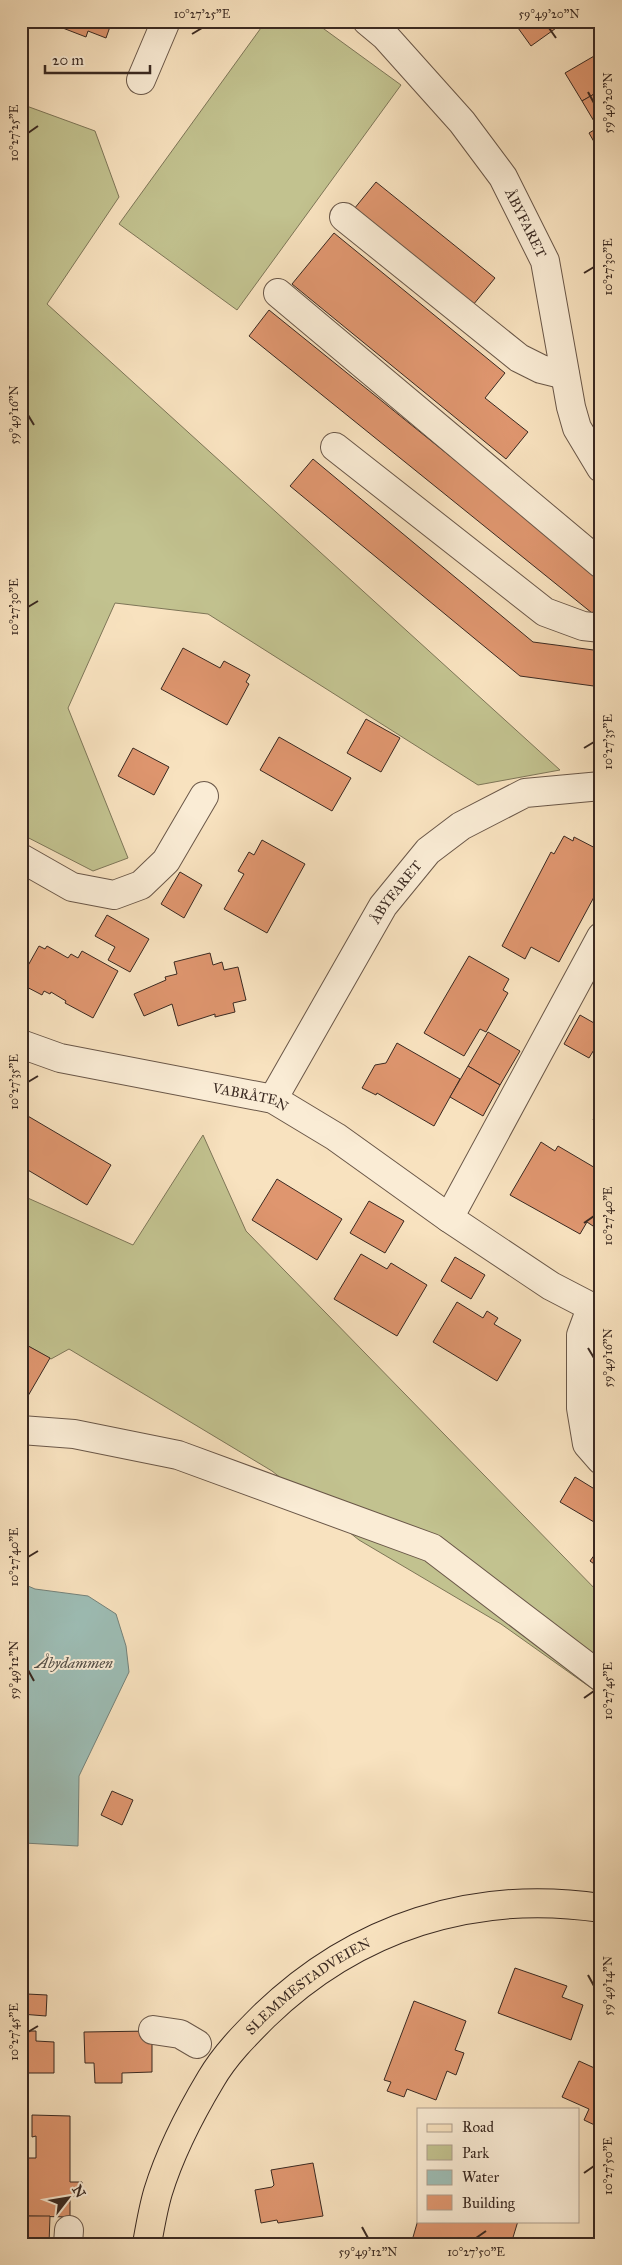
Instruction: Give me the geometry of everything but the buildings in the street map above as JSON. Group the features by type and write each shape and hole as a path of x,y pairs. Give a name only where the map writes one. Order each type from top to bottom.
{"main road":[{"name":"SLEMMESTADVEIEN","path":"147,2244 158,2192 184,2129 211,2078 248,2031 290,1991 316,1971 376,1938 416,1921 458,1910 503,1905 556,1904 601,1908"}],"street":[{"path":"141,80 166,21"},
{"name":"ÅBYFARET","path":"367,21 385,36 462,122 503,177 545,261 565,376 577,428 601,468"},
{"path":"344,217 519,358 541,369 565,376"},
{"path":"278,293 601,564"},
{"path":"335,447 546,612 583,626 601,628"},
{"name":"ÅBYFARET","path":"273,1099 383,906 428,851 461,826 525,793 601,786"},
{"path":"21,858 72,887 114,895 141,884 166,861 204,796"},
{"path":"449,1218 601,937"},
{"name":"VABRÅTEN","path":"21,1044 60,1058 273,1099 336,1137 449,1218 551,1286 596,1310 580,1335 581,1408 587,1444 601,1460"},
{"path":"21,1430 74,1434 178,1455 432,1548 601,1677"},
{"path":"153,2030 180,2034 197,2044"}],"green space":[{"path":"266,21 313,21 401,85 237,310 119,224"},
{"path":"21,104 95,131 119,197 47,304 560,770 478,785 208,614 115,603 68,708 128,858 93,871 21,834"},
{"path":"203,1135 246,1231 601,1595 601,1695 501,1624 359,1540 272,1471 69,1349 51,1359 21,1342 21,1195 133,1245"}],"water":[{"name":"Åbydammen","path":"21,1583 35,1589 88,1596 116,1614 126,1646 129,1672 79,1776 78,1846 24,1843 23,1859 21,1859"}]}
